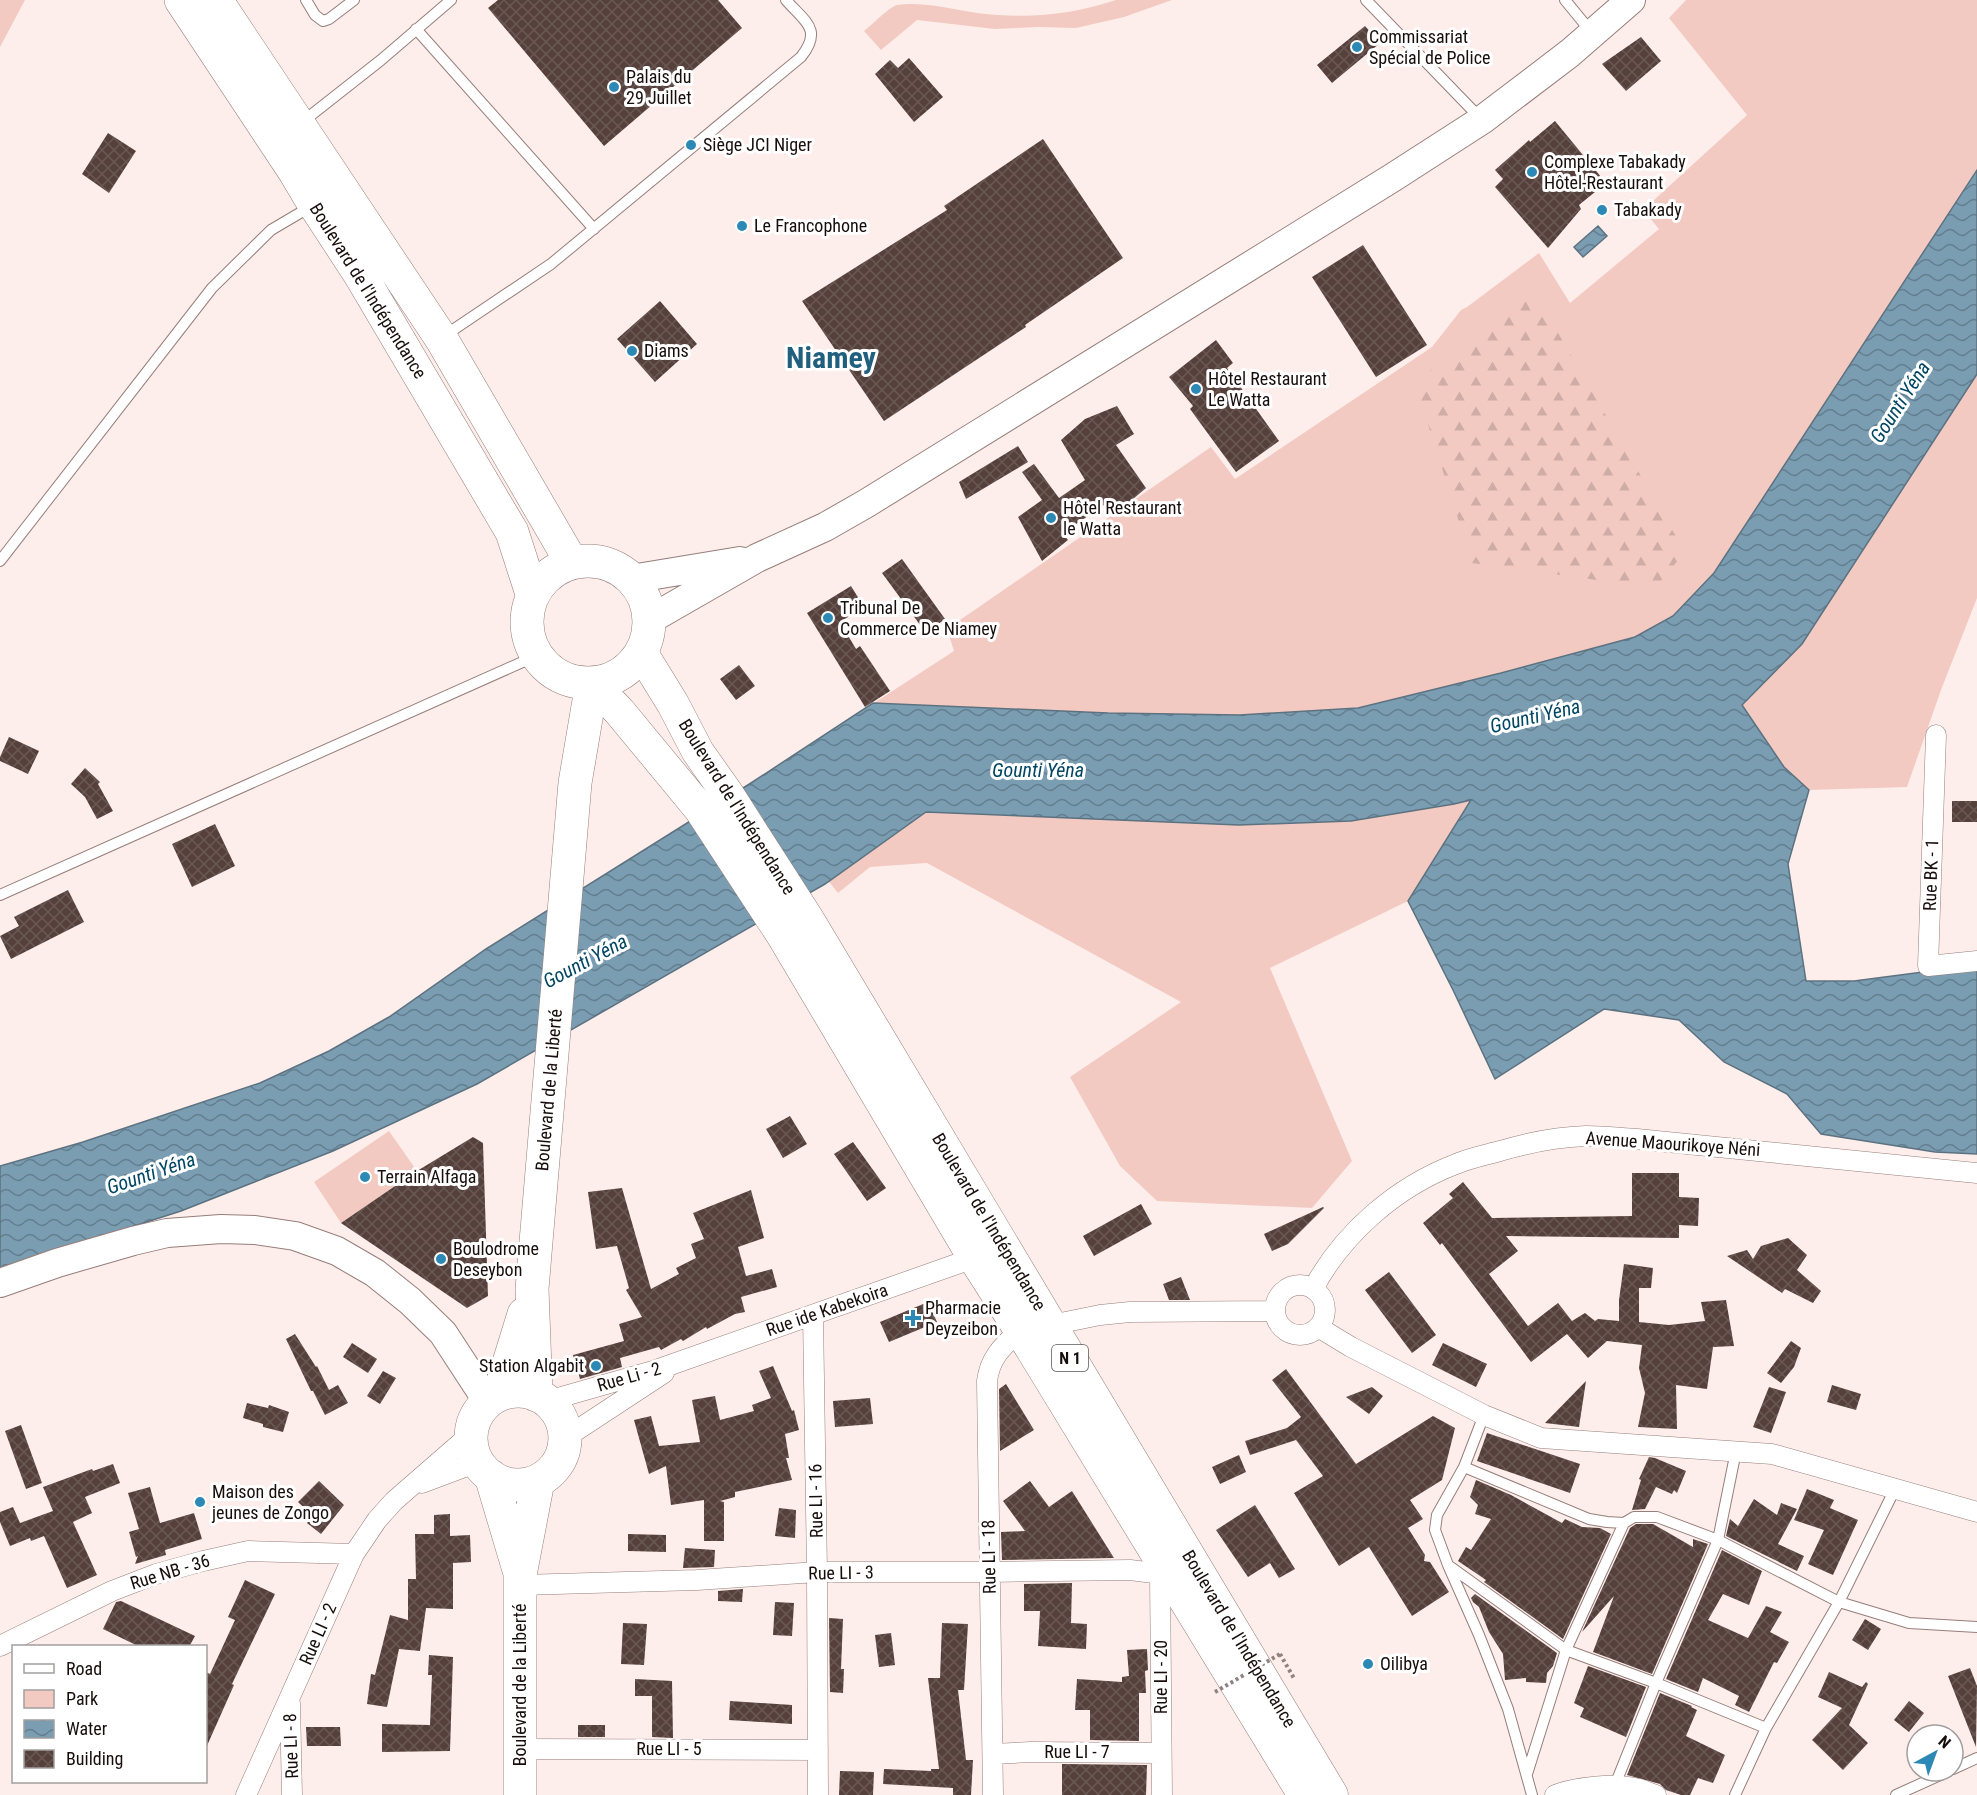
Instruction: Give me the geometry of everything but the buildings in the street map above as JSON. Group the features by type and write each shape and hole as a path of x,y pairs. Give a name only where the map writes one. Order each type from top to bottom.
{"highway":[{"name":"Boulevard de l'Indépendance","path":"181,0 362,276 512,532 532,594"},
{"name":"Boulevard de l'Indépendance","path":"216,0 441,338 572,562"},
{"path":"572,562 604,563 619,569 631,579 644,598 649,620 647,637 641,652 633,664 621,674 607,681 582,683 560,677 536,656 529,642 526,626 527,610 532,594 542,580 556,569 572,562"},
{"name":"Boulevard de la Liberté","path":"560,677 575,783"},
{"name":"Boulevard de la Liberté","path":"542,1398 532,1289 575,783 592,683"},
{"name":"Boulevard de la Liberté","path":"494,1398 532,1289"},
{"path":"524,1391 542,1398 557,1412 563,1424 565,1438 558,1463 549,1474 538,1481 522,1485 506,1483 480,1457 474,1422 480,1410 494,1398 511,1392 524,1391"},
{"name":"Boulevard de la Liberté","path":"480,1457 520,1580"},
{"name":"Boulevard de la Liberté","path":"520,1795 520,1580 538,1481"}],"main road":[{"name":"Boulevard de l'Indépendance","path":"641,652 699,752 727,793 796,928 974,1258 1020,1330 1167,1579 1304,1795"},
{"name":"Boulevard de l'Indépendance","path":"592,683 619,711 700,808 796,928 1051,1325 1332,1795"}],"street":[{"path":"649,620 757,558 825,527 867,503 1392,178 1482,120 1593,34 1631,0"},
{"path":"631,579 757,558"},
{"name":"Rue BK - 1","path":"1936,735 1929,966 1977,961"},
{"name":"Avenue Maourikoye Néni","path":"1313,1288 1326,1264 1352,1236 1383,1206 1413,1184 1456,1163 1528,1143 1585,1136 1802,1154 1977,1173"},
{"path":"0,1283 57,1263 167,1233 195,1230 244,1230 295,1236 337,1251 375,1273 410,1301 443,1334 494,1398"},
{"name":"Rue ide Kabekoira","path":"681,1362 974,1258"},
{"path":"1290,1287 1313,1288 1323,1300 1325,1307 1323,1322 1312,1333 1304,1335 1287,1332 1277,1320 1275,1311 1279,1297 1290,1287"},
{"path":"1051,1325 1100,1315 1130,1312 1275,1311"},
{"name":"Rue LI - 16","path":"813,1315 818,1795"},
{"path":"1318,1327 1484,1415 1541,1438 1772,1454 1977,1512"},
{"name":"Rue LI - 18","path":"993,1795 987,1381 988,1368 993,1359 1020,1330"},
{"name":"Rue Li - 2","path":"542,1398 643,1374 681,1362"},
{"name":"Rue Li - 2","path":"565,1438 625,1401 681,1362"},
{"path":"411,1487 480,1457"},
{"path":"411,1487 480,1457"},
{"name":"Rue LI - 2","path":"246,1795 354,1554 377,1520 411,1487"},
{"name":"Rue NB - 36","path":"0,1646 112,1591 156,1574 203,1561 248,1551 354,1554"},
{"name":"Rue LI - 3","path":"520,1580 697,1580 817,1572 1130,1570 1146,1571 1167,1579"},
{"name":"Rue LI - 20","path":"1162,1795 1161,1753 1167,1579"},
{"name":"Rue LI - 8","path":"290,1698 292,1795"},
{"name":"Rue LI - 5","path":"520,1749 818,1750"},
{"name":"Rue LI - 7","path":"993,1754 1161,1753"},
{"path":"1555,1795 1615,1785 1634,1787 1656,1795"}],"lane":[{"path":"306,0 315,15 323,21 354,0"},
{"path":"298,126 451,0"},
{"path":"441,338 551,264 801,57 813,37 811,28 786,0"},
{"path":"1366,0 1482,120"},
{"path":"1565,0 1593,34"},
{"path":"416,29 594,229"},
{"path":"0,561 212,288 271,230 314,204"},
{"path":"0,895 536,656"},
{"path":"1484,1415 1464,1467 1437,1515 1435,1530 1508,1709 1532,1795"},
{"path":"1615,1785 1718,1540 1736,1451"},
{"path":"1464,1467 1589,1518 1624,1523 1634,1517 1657,1517 1718,1540 1839,1602 1909,1623 1977,1627"},
{"path":"1735,1795 1766,1728 1839,1602 1895,1489"},
{"path":"1526,1776 1566,1650 1624,1523"},
{"path":"1448,1564 1566,1650 1656,1683 1766,1728"},
{"path":"1896,1795 1922,1783"}],"path":[{"path":"1215,1692 1280,1654 1299,1688"}],"green space":[{"path":"0,0 25,0 0,47"},
{"path":"1116,0 1172,0 1124,17 1076,28 995,29 917,20 881,50 864,31 897,5 922,4 986,14 1028,16 1072,11"},
{"path":"1686,0 1977,0 1977,598 1941,690 1907,787 1809,790 1784,767 1742,705 1471,800 1408,901 1270,968 1352,1161 1312,1208 1157,1201 1120,1166 1070,1077 1181,1002 927,863 870,867 838,893 751,783 954,651 947,629 1211,447 1235,479 1432,347 1461,310 1539,253 1570,303 1659,229 1643,210 1747,115 1669,18"},
{"path":"1532,288 1685,552 1655,588 1472,563 1415,383"},
{"name":"Terrain Alfaga","path":"389,1131 417,1171 341,1223 314,1182"}],"water":[{"name":"Gounti Yéna","path":"1977,170 1977,374 1802,644 1742,705 1784,767 1809,790 1788,864 1806,981 1854,981 1977,965 1977,1154 1935,1152 1821,1134 1787,1094 1724,1062 1679,1020 1604,1009 1495,1079 1408,901 1471,800 1351,821 1239,825 926,812 825,884 477,1084 333,1151 181,1211 0,1269 0,1166 83,1142 260,1083 329,1051 389,1017 486,949 751,783 873,703 1108,713 1240,715 1358,708 1635,637 1673,616 1714,573"},
{"path":"1598,226 1607,236 1583,257 1574,247"}],"place":[{"name":"Commissariat Spécial de Police","path":"1357,47"},
{"name":"Palais du 29 Juillet","path":"614,87"},
{"name":"Siège JCI Niger","path":"691,145"},
{"name":"Complexe Tabakady Hôtel-Restaurant","path":"1532,172"},
{"name":"Tabakady","path":"1602,210"},
{"name":"Le Francophone","path":"742,226"},
{"name":"Diams","path":"632,351"},
{"name":"Hôtel Restaurant Le Watta","path":"1196,389"},
{"name":"Hôtel Restaurant le Watta","path":"1051,518"},
{"name":"Tribunal De Commerce De Niamey","path":"828,618"},
{"name":"Terrain Alfaga","path":"365,1177"},
{"name":"Boulodrome Deseybon","path":"441,1259"},
{"name":"Pharmacie Deyzeibon","path":"913,1318"},
{"name":"Station Algabit","path":"596,1366"},
{"name":"Maison des jeunes de Zongo","path":"200,1502"},
{"name":"Oilibya","path":"1368,1664"}],"district":[{"name":"Niamey","path":"831,358"}]}
